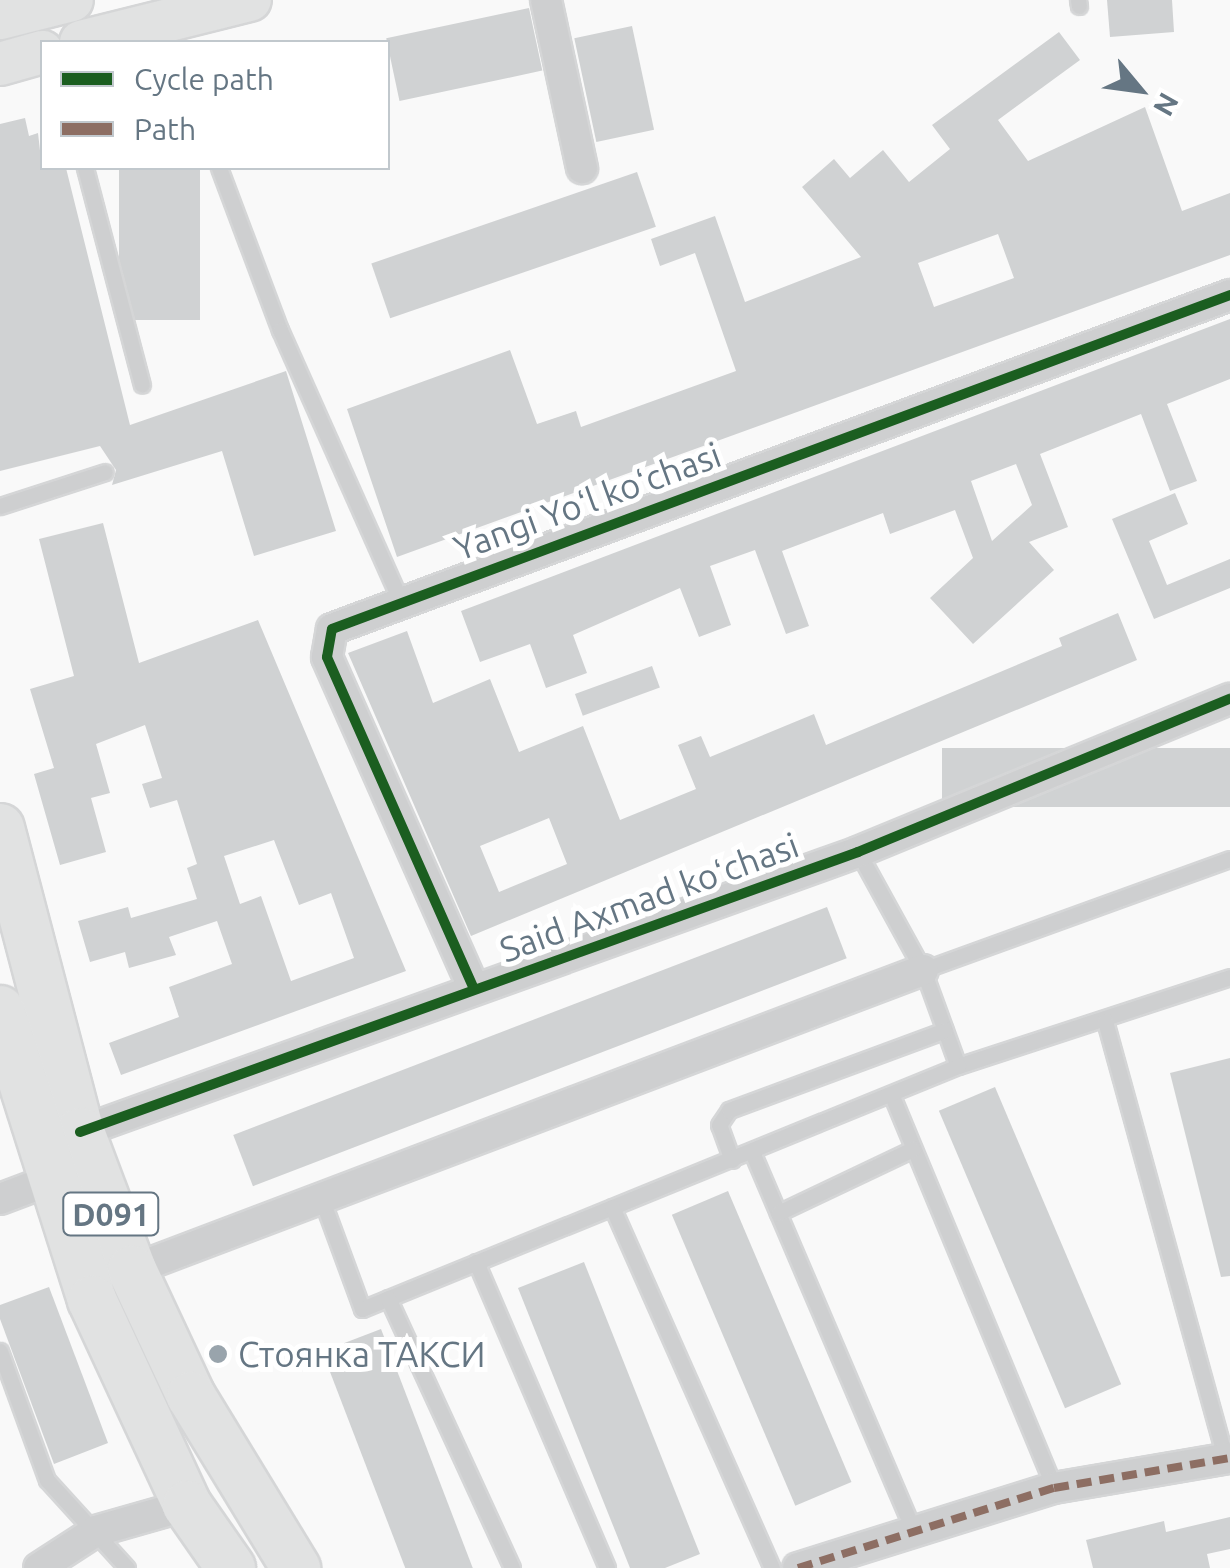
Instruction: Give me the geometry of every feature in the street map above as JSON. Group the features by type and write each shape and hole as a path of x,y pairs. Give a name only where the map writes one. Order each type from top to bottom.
{"highway":[{"name":"D091","path":"0,828 80,1132 132,1270 191,1396 296,1568"},
{"name":"D091","path":"0,1010 48,1181 92,1300 186,1505 231,1568"}],"main road":[{"path":"0,18 72,0"},
{"path":"99,40 184,30 250,0"},
{"path":"0,64 40,53"}],"street":[{"path":"546,0 582,168"},
{"name":"Yangi Yoʻl koʻchasi","path":"474,989 326,657 332,629 400,598 1230,295"},
{"name":"Said Axmad koʻchasi","path":"80,1132 858,852 1230,700"},
{"path":"132,1270 923,970"},
{"path":"0,1199 48,1181"},
{"path":"798,1568 912,1527 1054,1488 1228,1458"},
{"path":"38,1568 96,1531 186,1505"}],"lane":[{"path":"87,170 142,385"},
{"path":"221,170 280,330 400,598"},
{"path":"0,506 105,472"},
{"path":"858,852 923,970 958,1066"},
{"path":"923,970 1230,859"},
{"path":"322,1200 362,1309 958,1066 1230,977"},
{"path":"1105,1021 1228,1458"},
{"path":"732,1160 718,1125 729,1110 944,1030"},
{"path":"892,1096 1054,1488"},
{"path":"778,1214 914,1149"},
{"path":"752,1152 912,1527"},
{"path":"612,1207 772,1568"},
{"path":"476,1262 606,1568"},
{"path":"388,1298 512,1568"},
{"path":"0,1351 46,1480 127,1568"}],"building":[{"path":"1107,0 1172,0 1174,32 1110,37"},
{"path":"529,8 542,71 399,101 390,40 386,38"},
{"path":"632,26 654,130 596,142 574,38"},
{"path":"1059,32 1080,60 998,120 1028,161 1145,107 1182,211 1230,193 1230,255 397,557 347,409 510,350 537,424 576,411 581,427 736,371 695,253 660,266 651,239 715,216 745,302 861,257 802,187 834,159 850,178 883,150 909,182 950,149 932,125","holes":["998,234 1014,278 934,307 918,263"]},
{"path":"25,118 29,136 38,133 40,170 66,170 130,425 286,371 336,531 254,556 222,451 112,485 116,470 100,446 0,471 0,124"},
{"path":"119,170 200,170 200,320 119,320"},
{"path":"637,172 656,227 390,318 371,263"},
{"path":"1230,319 1230,379 1167,404 1197,481 1170,491 1141,414 1040,454 1068,527 1029,542 1054,570 973,644 930,598 973,558 955,510 890,534 883,513 782,551 809,626 786,634 755,550 710,566 731,625 699,637 680,588 573,635 587,673 546,688 530,644 480,662 461,611","holes":["1016,464 1032,505 992,541 971,481"]},
{"path":"1175,493 1188,524 1149,541 1167,585 1230,559 1230,588 1154,619 1112,519"},
{"path":"103,523 139,663 258,620 406,971 121,1075 109,1043 179,1017 169,987 232,964 217,921 169,937 176,955 129,968 125,952 90,962 78,921 128,907 131,918 197,899 187,868 197,864 177,800 150,808 142,784 162,778 145,725 96,744 110,793 91,798 106,852 60,865 34,774 54,768 30,689 74,676 39,539","holes":["274,840 299,905 331,893 354,958 291,981 261,896 240,904 224,856"]},
{"path":"1118,613 1137,660 471,936 348,653 407,631 433,703 490,679 519,752 583,726 620,820 696,789 678,745 701,736 710,757 814,714 826,745 1062,646 1059,638","holes":["549,818 567,864 499,892 480,846"]},
{"path":"652,666 660,688 583,716 575,694"},
{"path":"942,748 1230,748 1230,807 942,807"},
{"path":"827,907 847,958 253,1186 233,1135"},
{"path":"1230,1058 1230,1276 1221,1277 1170,1073"},
{"path":"995,1087 1121,1384 1065,1408 939,1111"},
{"path":"728,1191 851,1482 795,1506 672,1215"},
{"path":"584,1262 700,1554 665,1568 630,1568 518,1288"},
{"path":"49,1287 108,1443 54,1464 0,1319 0,1305"},
{"path":"381,1329 473,1568 405,1568 322,1352"},
{"path":"1230,1517 1230,1549 1207,1554 1210,1568 1093,1568 1086,1540 1164,1521 1166,1532"}],"marked path":[{"path":"798,1568 1054,1488 1230,1458"}],"cycle path":[{"path":"474,989 327,657 332,629 1230,295"},
{"path":"80,1132 858,852 1230,699"}],"place":[{"name":"Стоянка ТАКСИ","path":"218,1354"}]}
